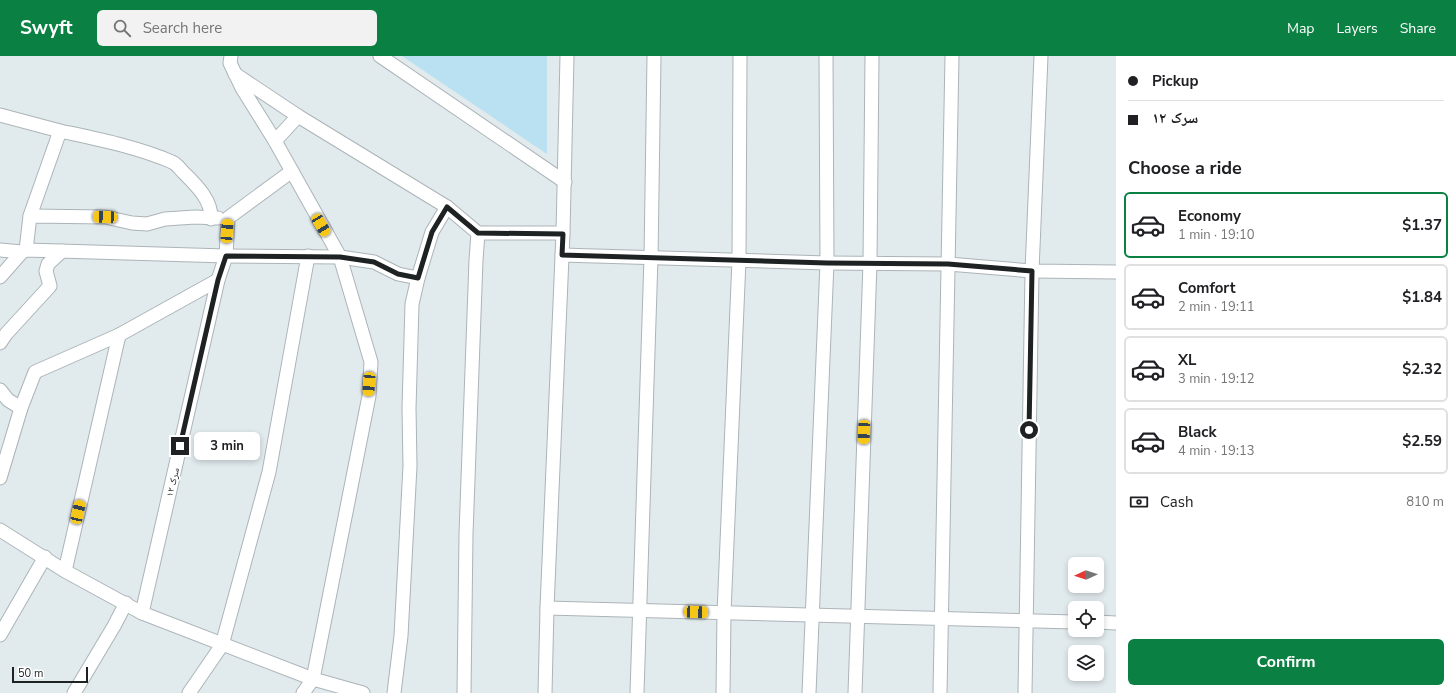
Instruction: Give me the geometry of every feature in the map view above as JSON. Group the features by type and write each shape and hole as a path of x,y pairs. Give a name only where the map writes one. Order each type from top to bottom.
{"street":[{"path":"231,56 230,62 242,88 275,141 340,257 371,362 369,389 313,679 303,693"},
{"path":"380,56 565,182"},
{"path":"545,693 547,608 565,182 567,56"},
{"path":"637,693 650,258 654,56"},
{"path":"723,693 724,613 739,260 740,56"},
{"path":"809,693 811,615 827,263 826,56"},
{"path":"855,693 870,263 872,56"},
{"path":"940,693 940,618 952,56"},
{"path":"1025,693 1032,271 1041,56"},
{"path":"235,73 298,116 447,207 478,233 563,234"},
{"path":"0,115 121,145 174,163 203,194 211,212 210,218"},
{"path":"275,141 298,116"},
{"path":"0,277 24,251 30,216 60,131"},
{"path":"30,216 105,217 132,223 147,224 165,219 195,217 228,218 292,171"},
{"path":"394,693 401,636 410,466 409,408 412,304 432,232 447,207"},
{"name":"سرک ۱۲","path":"142,613 218,280 226,256 228,218"},
{"path":"464,693 466,526 478,233"},
{"path":"0,250 226,256 340,257 374,262 398,274 418,278"},
{"path":"0,343 6,334 50,286 46,271 48,264 62,251"},
{"path":"562,255 827,263 948,264 1032,271 1116,272"},
{"path":"189,693 222,645 269,472 308,256"},
{"path":"0,478 21,408 35,372 119,335 218,280"},
{"path":"65,571 119,335"},
{"path":"0,390 8,400 21,408"},
{"path":"0,530 65,571 142,613 313,679 363,693"},
{"path":"0,635 45,557"},
{"path":"74,693 126,603"},
{"path":"547,608 1068,622"},
{"path":"1104,622 1116,623"}],"shaded area":[{"path":"402,56 547,56 547,154"}],"route":[{"path":"180,446 218,280 226,256 340,257 374,262 398,274 418,278 432,232 447,207 478,233 563,234 562,255 827,263 948,264 1032,271 1029,430"}]}
